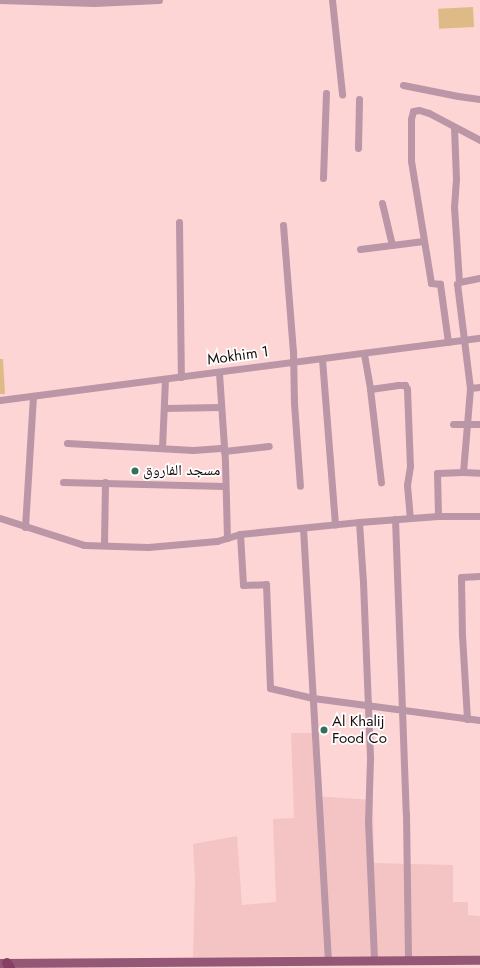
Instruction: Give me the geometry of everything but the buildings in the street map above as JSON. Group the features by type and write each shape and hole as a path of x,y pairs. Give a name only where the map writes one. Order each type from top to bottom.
{"main road":[{"path":"6,965 480,960"}],"street":[{"path":"0,0 94,3 159,0"},
{"path":"332,0 342,94"},
{"path":"403,85 480,99"},
{"path":"323,178 326,93"},
{"path":"358,148 359,99"},
{"path":"448,342 440,284 431,283 411,162 411,118 413,111 419,110 428,113 480,140"},
{"path":"454,127 456,179 454,207 459,282 457,284 470,388 463,472"},
{"path":"382,203 392,245"},
{"path":"179,222 181,377"},
{"path":"283,225 293,351 292,362 300,486"},
{"path":"360,249 424,241"},
{"path":"459,282 480,278"},
{"name":"Mokhim 1","path":"0,400 219,373 480,338"},
{"path":"364,354 370,389 381,482"},
{"path":"322,359 335,524"},
{"path":"219,373 220,407 224,450 224,486 227,538"},
{"path":"162,448 165,379"},
{"path":"370,389 396,385 405,386 407,389 410,466 407,485 410,517"},
{"path":"470,388 480,388"},
{"path":"25,527 33,397"},
{"path":"164,408 220,407"},
{"path":"453,424 480,424"},
{"path":"67,443 193,450 224,450 269,446"},
{"path":"438,516 437,473 480,473"},
{"path":"63,482 224,486"},
{"path":"104,545 105,482"},
{"path":"0,518 84,545 148,547 217,541 240,534 335,524 410,517 480,516"},
{"path":"395,519 402,710 408,961"},
{"path":"359,522 363,582 370,759 368,821 374,962"},
{"path":"304,528 328,961"},
{"path":"240,534 243,585 266,584 270,688 313,698 368,704 480,720"},
{"path":"467,719 462,636 461,577 480,576"}],"shaded area":[{"path":"473,7 474,27 439,29 438,9"},
{"path":"0,359 3,359 5,394 0,394"},
{"path":"291,733 312,733 315,796 373,800 374,863 453,865 453,902 468,902 468,915 480,916 480,956 193,957 195,880 193,844 237,836 242,905 276,902 273,819 294,818"}],"place":[{"name":"مسجد الفاروق","path":"135,471"},
{"name":"Al Khalij Food Co","path":"324,730"}]}
